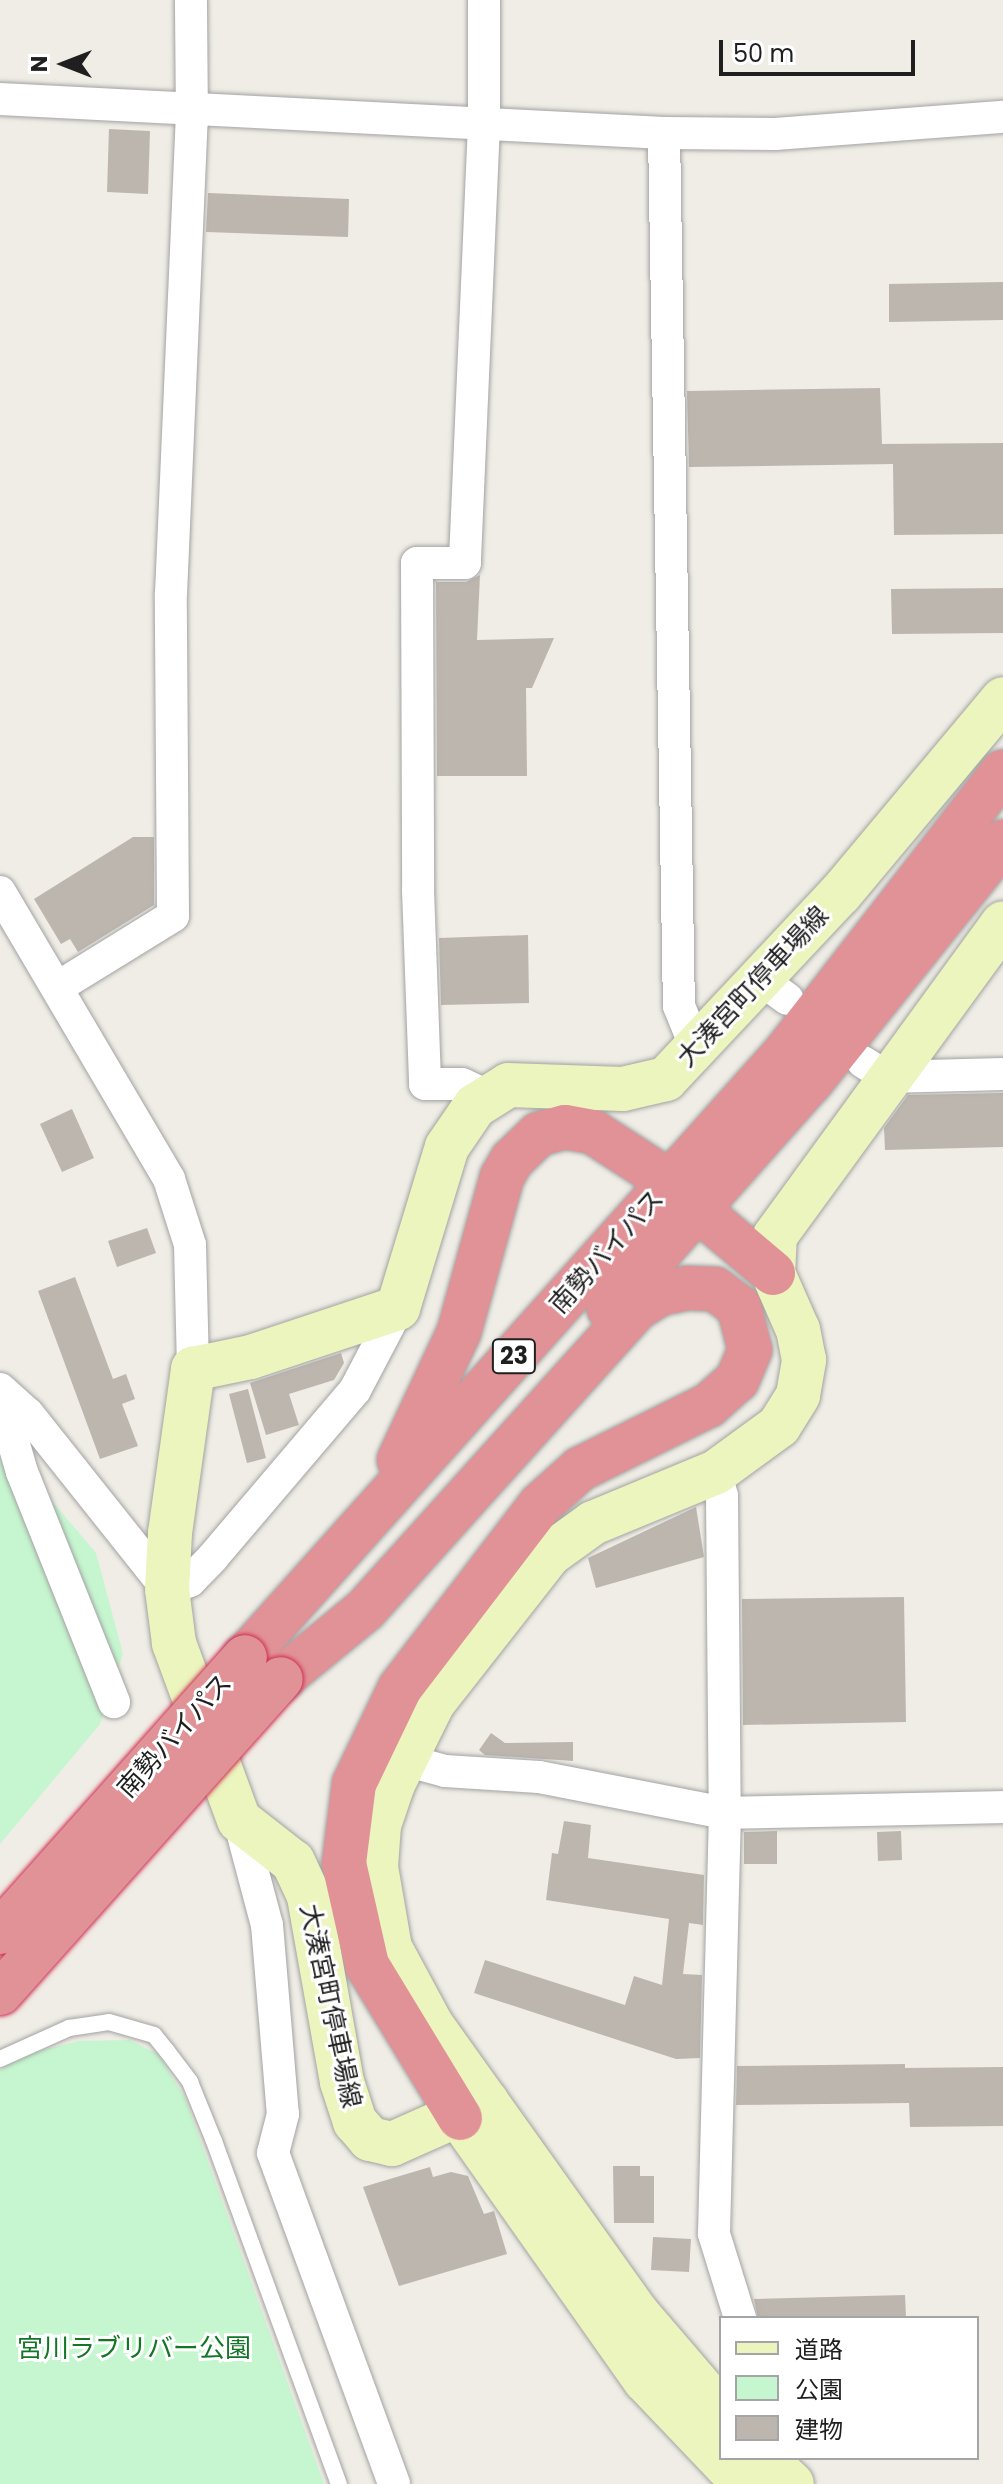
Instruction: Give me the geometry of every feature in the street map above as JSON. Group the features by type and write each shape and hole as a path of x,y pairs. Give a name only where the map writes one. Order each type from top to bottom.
{"highway":[{"name":"南勢バイパス","path":"0,1993 263,1668 784,1054 1003,772"},
{"name":"南勢バイパス","path":"0,1932 263,1668 810,1083 1003,842"},
{"path":"263,1668 323,1544 397,1463 416,1431 459,1332 502,1177 512,1160 539,1134 565,1127 593,1132 650,1169"},
{"path":"715,1224 773,1273"},
{"path":"263,1668 365,1610 637,1308 659,1294 687,1288 715,1289 739,1307 750,1350 737,1380 709,1405 590,1463 540,1505 400,1688 354,1784 344,1863 367,1965 474,2110"}],"main road":[{"name":"大湊宮町停車場線","path":"398,1308 447,1147 457,1126 488,1096 508,1085 530,1083 586,1089 644,1086 666,1079 696,1048 774,989 840,894 1003,699"},
{"path":"719,2458 645,2380 474,2110 390,1948 377,1853 379,1825 405,1760 433,1703 550,1554 593,1523 716,1472 779,1426 798,1395 804,1360 798,1330 773,1273 770,1256 786,1215 875,1069 1003,923"},
{"path":"239,1820 174,1643 167,1589 180,1449 193,1369 251,1357 398,1308"},
{"name":"大湊宮町停車場線","path":"239,1820 293,1862 309,1896 342,2082 355,2122 370,2139 392,2144 474,2110"},
{"path":"474,2110 637,2313 719,2409"},
{"path":"721,2460 744,2484"},
{"path":"766,2460 792,2484"}],"street":[{"path":"58,987 173,916 171,594 192,111 191,0"},
{"path":"484,0 484,124 465,563 417,563 418,890 425,1084 462,1084 488,1096"},
{"path":"0,99 664,133 775,134 1003,117"},
{"path":"664,133 679,1006 696,1048"},
{"path":"0,892 169,1179 190,1245 193,1369"},
{"path":"875,1069 1003,1074"},
{"path":"0,1389 28,1414 167,1589 190,1581 213,1557 355,1390 398,1308"},
{"path":"0,1396 22,1472 114,1702"},
{"path":"716,1472 722,1496 725,1813 714,2234 739,2316"},
{"path":"405,1760 445,1771 539,1777 725,1813 1003,1807"},
{"path":"239,1820 267,1925 283,2114 273,2153 394,2484"}],"lane":[{"path":"0,2059 69,2028 109,2022 154,2035 167,2051 190,2082 214,2141 339,2484"}],"green space":[{"path":"0,1440 96,1553 123,1654 100,1724 0,1844"},
{"name":"宮川ラブリバー公園","path":"129,2040 158,2054 185,2098 324,2484 0,2484 0,2070 22,2055 79,2041"}],"building":[{"path":"109,129 150,131 148,194 107,192"},
{"path":"208,193 349,199 348,237 206,232"},
{"path":"1003,282 1003,320 889,322 889,284"},
{"path":"880,388 882,444 1003,443 1003,534 894,535 893,464 689,467 687,391"},
{"path":"480,575 477,640 554,638 532,688 526,688 527,776 437,776 436,582 466,582"},
{"path":"1003,588 1003,633 892,634 891,589"},
{"path":"133,837 154,837 154,905 78,952 70,939 61,944 34,899"},
{"path":"528,935 529,1003 441,1005 439,938"},
{"path":"1003,1093 1003,1147 885,1150 884,1128 908,1095"},
{"path":"72,1109 94,1158 62,1172 40,1124"},
{"path":"147,1228 156,1253 117,1267 108,1241"},
{"path":"75,1277 113,1379 126,1374 135,1399 122,1404 138,1446 100,1459 38,1291"},
{"path":"341,1353 344,1363 334,1380 289,1394 299,1425 266,1435 250,1383"},
{"path":"248,1389 266,1458 247,1463 229,1394"},
{"path":"696,1507 704,1557 596,1588 588,1558"},
{"path":"904,1597 906,1722 743,1725 742,1599"},
{"path":"491,1733 505,1743 573,1742 573,1761 485,1755 479,1750"},
{"path":"564,1821 591,1825 588,1858 704,1875 703,1925 689,1923 683,1974 702,1975 700,2058 676,2059 474,1993 485,1960 625,2005 634,1976 662,1985 669,1919 546,1900 552,1853 558,1854"},
{"path":"777,1831 777,1864 744,1864 744,1832"},
{"path":"901,1831 902,1860 878,1861 877,1832"},
{"path":"905,2064 905,2068 1003,2067 1003,2126 910,2127 909,2103 736,2105 737,2066"},
{"path":"613,2166 640,2166 640,2176 654,2176 654,2223 614,2223"},
{"path":"430,2167 433,2177 451,2172 468,2176 484,2214 494,2211 507,2254 399,2286 363,2187"},
{"path":"653,2237 691,2239 689,2272 651,2270"},
{"path":"905,2295 906,2316 758,2316 754,2299"}]}
